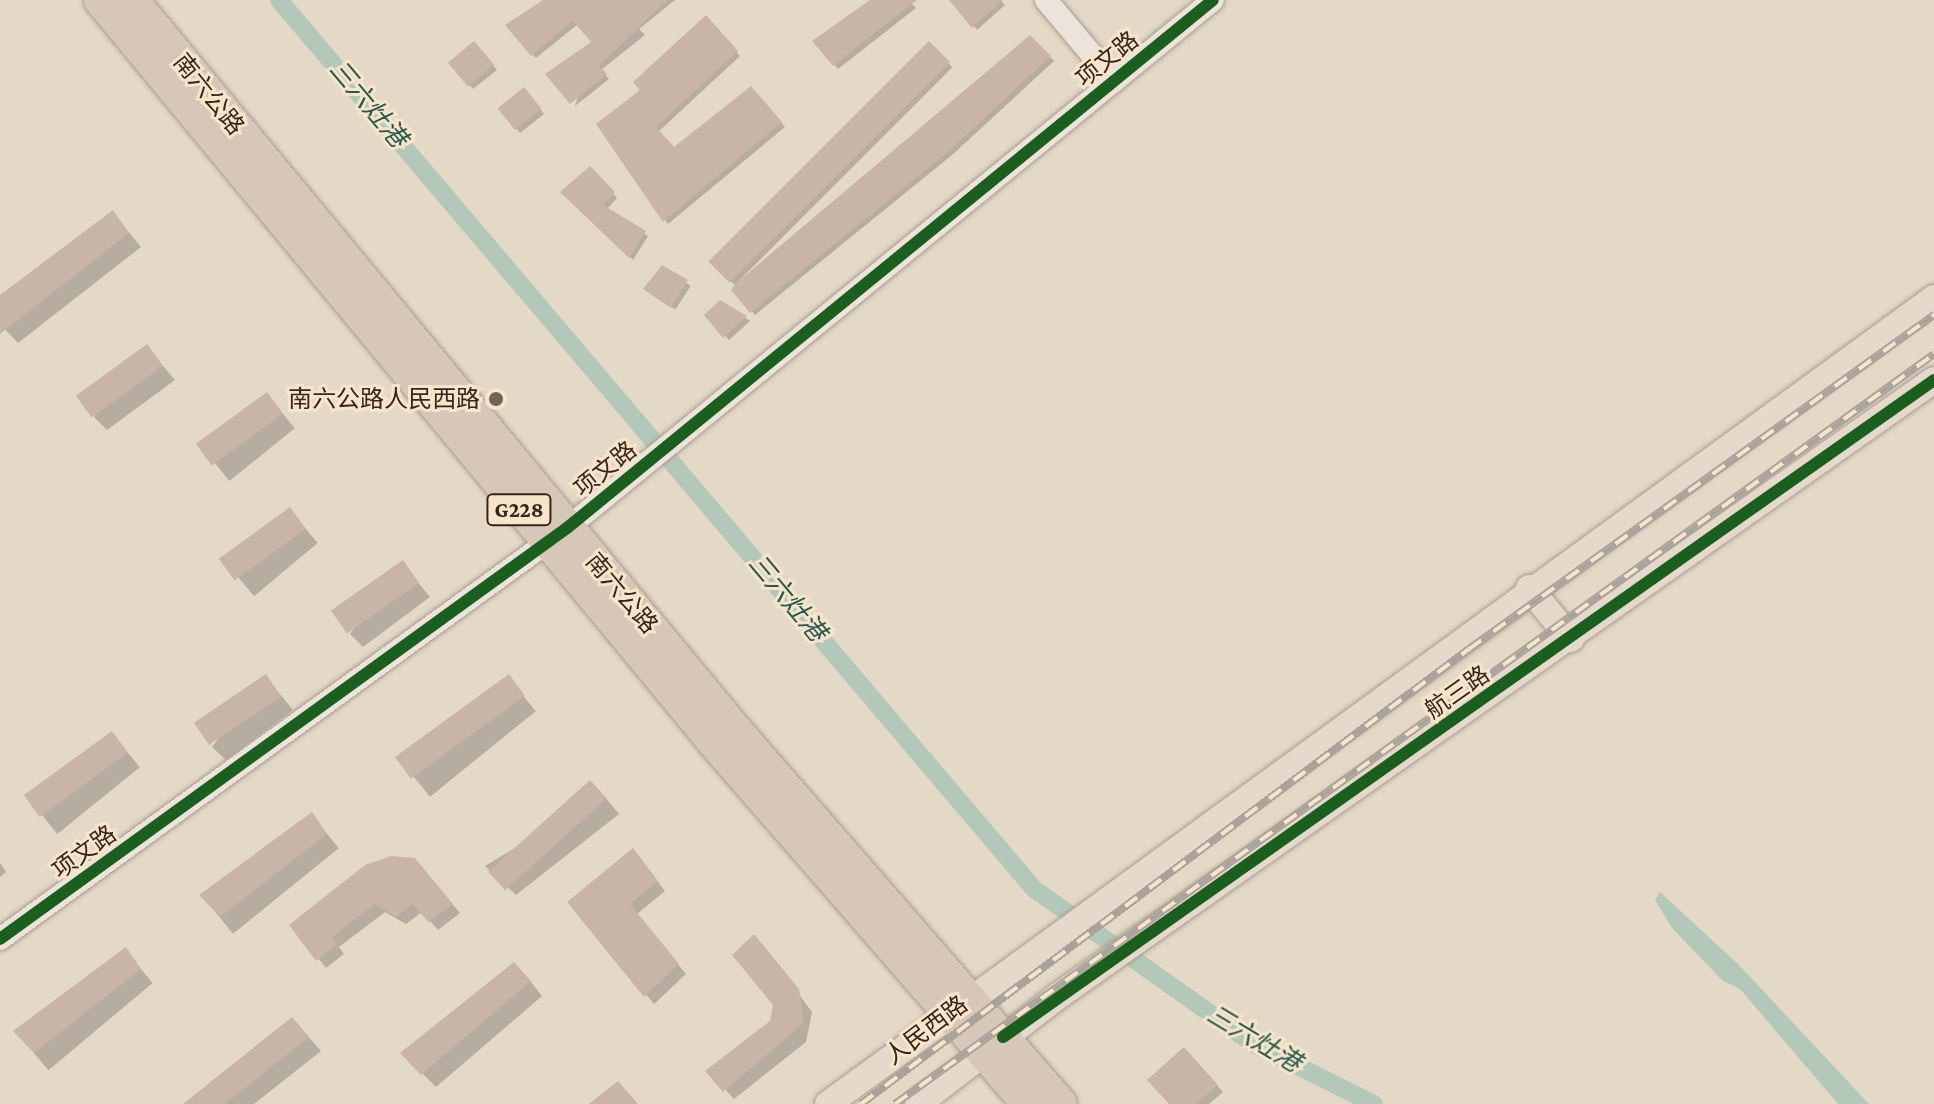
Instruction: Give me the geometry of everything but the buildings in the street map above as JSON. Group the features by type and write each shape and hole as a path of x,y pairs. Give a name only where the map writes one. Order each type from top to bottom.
{"highway":[{"name":"南六公路","path":"100,0 958,1005 1028,1104"},
{"name":"南六公路","path":"132,0 556,534"},
{"name":"南六公路","path":"992,1050 1061,1104"}],"main road":[{"name":"人民西路","path":"828,1104 958,1005 1529,588 1934,298"},
{"name":"航三路","path":"992,1050 1061,994 1571,639 1934,380"},
{"path":"1529,588 1571,639"},
{"path":"918,1104 992,1050"}],"street":[{"path":"1046,0 1114,81"},
{"name":"项文路","path":"0,939 556,534 1213,0"},
{"path":"937,1104 992,1050"}],"shaded area":[{"path":"1660,892 1739,965 1869,1104 1838,1104 1740,989 1722,980 1672,928 1655,900"}],"waterway":[{"name":"三六灶港","path":"279,0 1034,889 1254,1044 1374,1104"}],"railway":[{"path":"861,1104 1469,649 1934,315"},
{"path":"895,1104 1934,354"}],"cycle path":[{"path":"0,939 567,528 1213,0"},
{"path":"1003,1037 1934,380"}],"place":[{"name":"南六公路人民西路","path":"496,399"}]}
